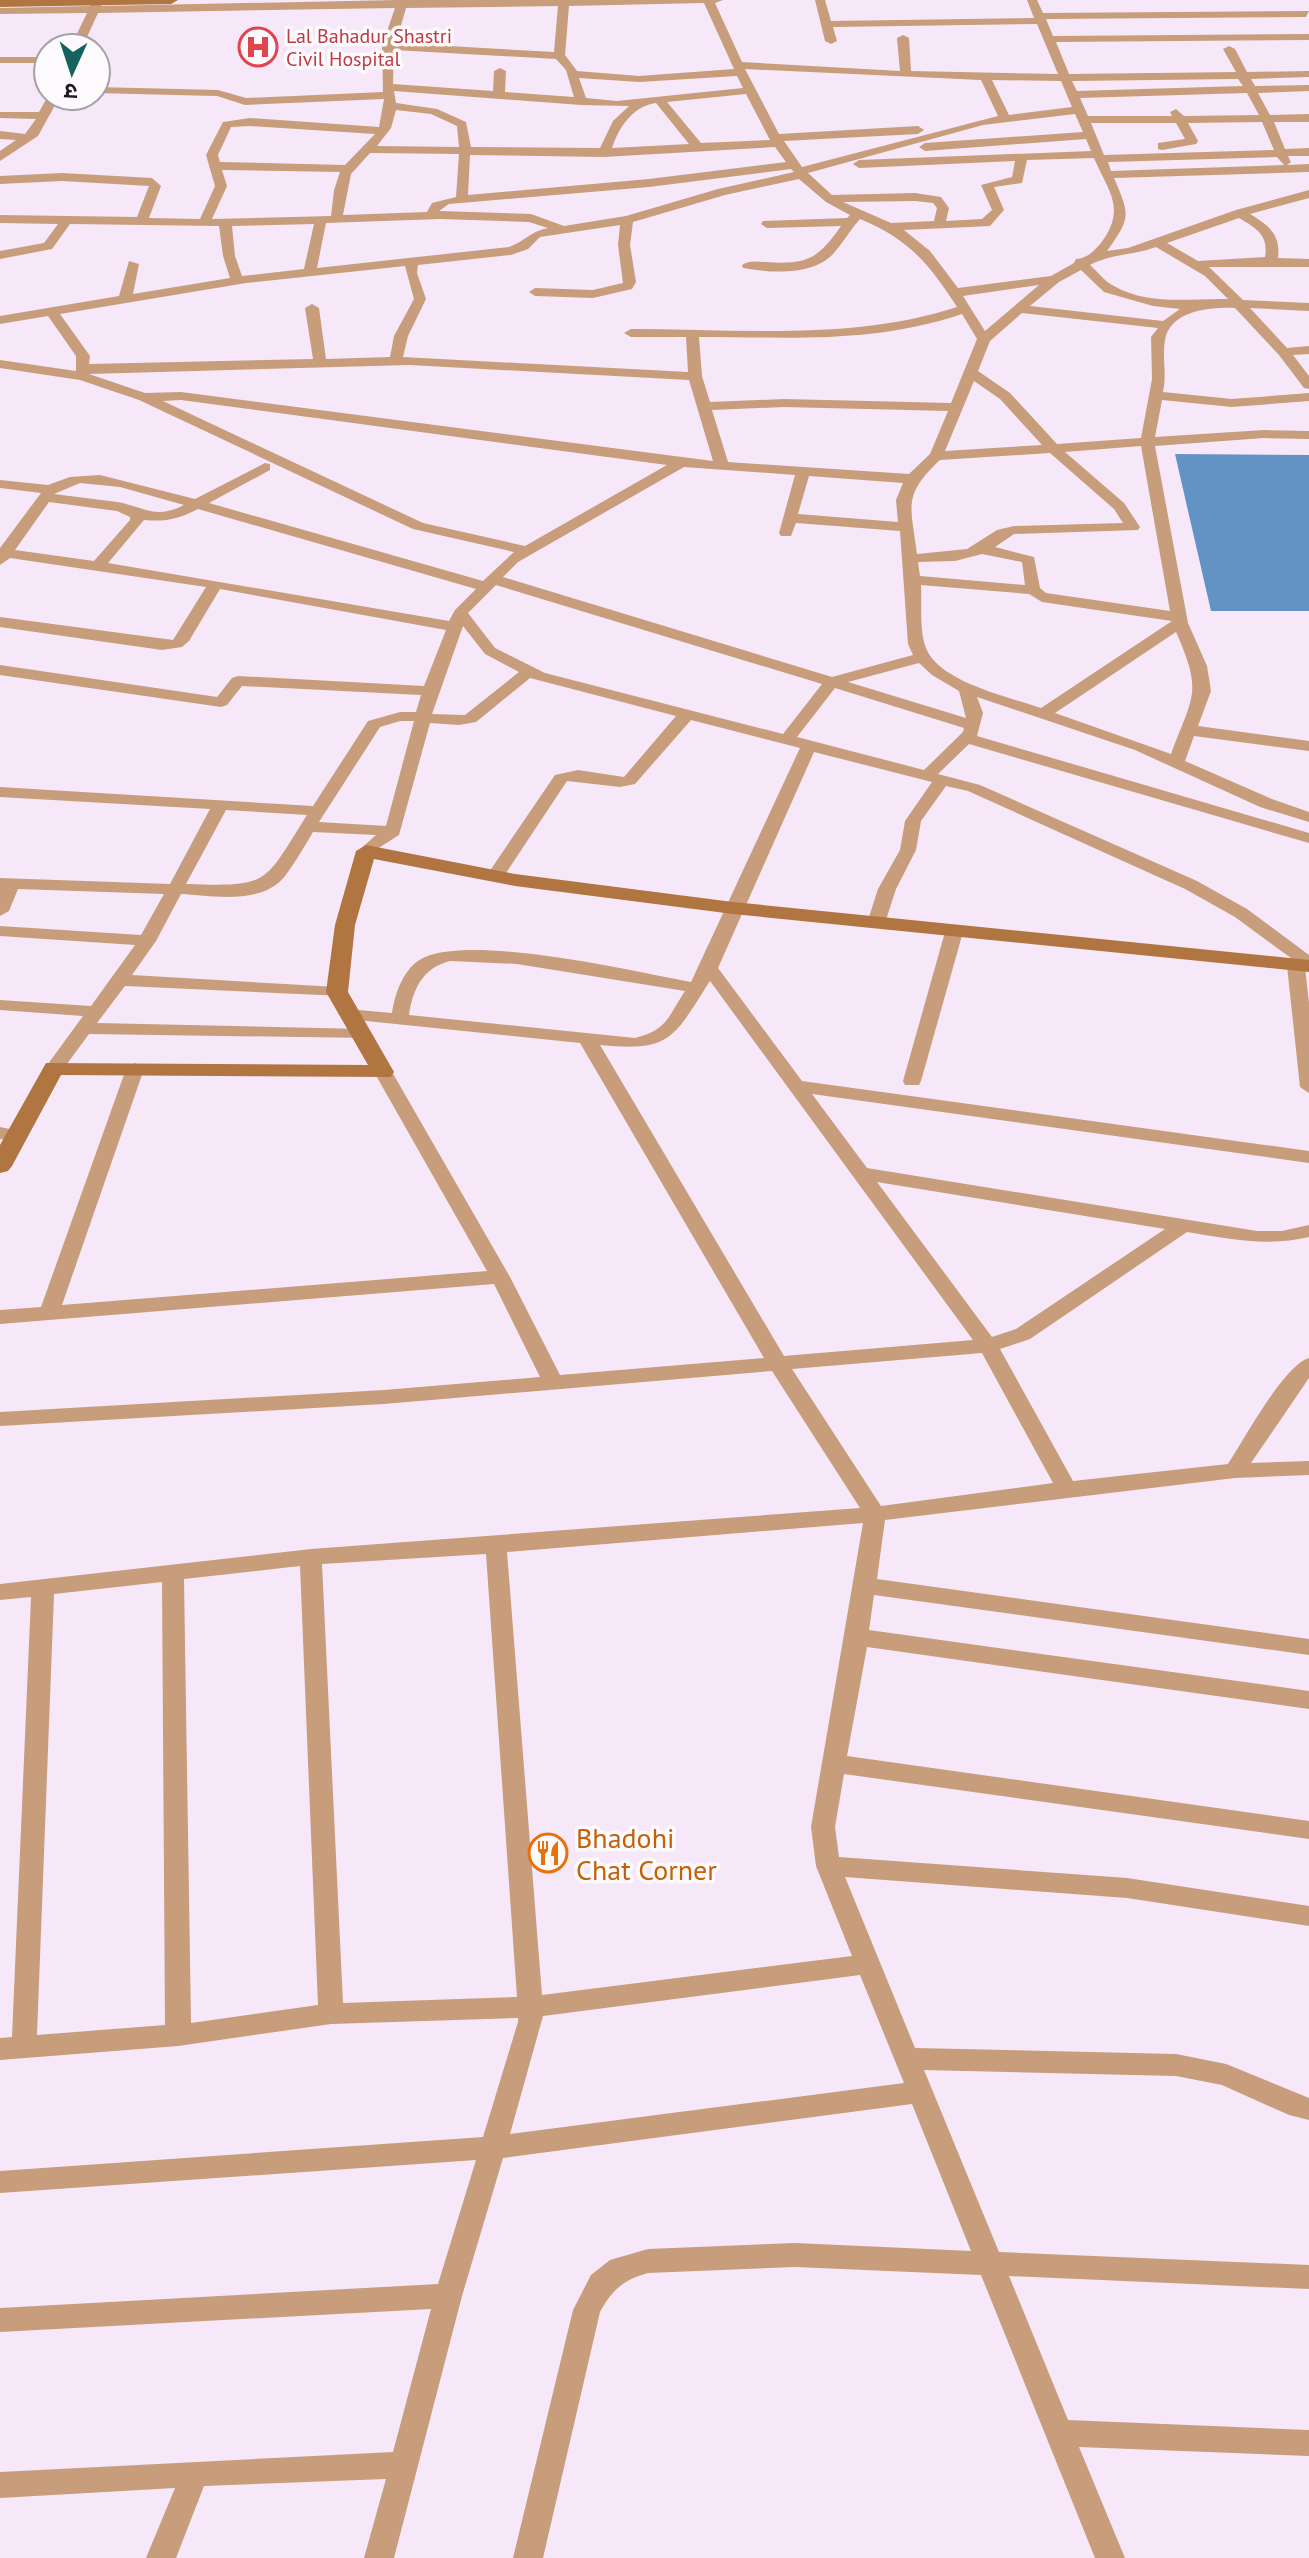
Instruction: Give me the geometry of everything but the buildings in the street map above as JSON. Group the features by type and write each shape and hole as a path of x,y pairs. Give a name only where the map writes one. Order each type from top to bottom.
{"main road":[{"path":"0,3 96,5 171,0"},
{"path":"0,1166 8,1134 54,1068 383,1072 337,992 345,925 366,851 496,875 733,908 1305,965"}],"street":[{"path":"708,0 777,141 821,194 854,218"},
{"path":"0,11 96,5 718,0"},
{"path":"820,0 831,41"},
{"path":"1032,0 1122,210 1120,225 1097,256"},
{"path":"1109,0 1123,15 1140,51"},
{"path":"1242,0 1267,42"},
{"path":"1299,0 1308,16"},
{"path":"337,218 342,179 383,131 390,96 386,68 388,46 402,2"},
{"path":"564,2 559,56 573,74 581,102"},
{"path":"83,32 96,5"},
{"path":"827,24 1123,15 1308,16"},
{"path":"1054,52 1229,49 1309,37"},
{"path":"903,38 906,75"},
{"path":"1048,39 1267,42 1309,47"},
{"path":"388,46 559,56"},
{"path":"1229,49 1266,118 1279,154 1288,169 1303,180"},
{"path":"0,60 32,60"},
{"path":"1241,70 1309,62"},
{"path":"573,74 639,79 742,68 985,77 1241,70 1309,74"},
{"path":"499,96 500,71"},
{"path":"819,166 1022,157 1189,131 1155,71"},
{"path":"985,77 1005,119"},
{"path":"1254,96 1309,88"},
{"path":"112,90 218,93 245,102 390,96 499,96 642,103 752,90"},
{"path":"390,96 449,116 462,124 466,134 462,200"},
{"path":"370,149 604,153 700,149 915,130 1077,107 1169,98 1254,96 1309,99"},
{"path":"661,102 700,149"},
{"path":"604,153 617,121 642,103"},
{"path":"1077,107 1180,119 1309,118"},
{"path":"2,155 29,138 46,112"},
{"path":"0,115 44,116"},
{"path":"0,320 237,280 511,251 524,246 530,237 561,229 627,220 799,170 982,122"},
{"path":"205,221 221,186 212,155 224,126 231,123 383,131"},
{"path":"0,135 29,138"},
{"path":"881,150 1093,146 1279,154 1309,152"},
{"path":"889,228 974,226 989,221 998,210 987,185 1018,180 1022,157"},
{"path":"216,166 349,169"},
{"path":"1108,180 1309,168"},
{"path":"431,215 440,204 462,200 799,170"},
{"path":"0,180 62,177 152,182 155,186 142,221"},
{"path":"1108,180 1303,180"},
{"path":"1303,180 1303,187 1309,191"},
{"path":"1309,191 1130,252 1097,256 1080,262 1054,279 984,339 936,456 912,479 903,500 913,580 916,644 922,657 938,672 966,688 1176,762 1266,803 1309,817"},
{"path":"831,199 915,197 937,200 943,208 939,226"},
{"path":"1240,213 1267,230 1273,248 1271,261"},
{"path":"0,219 225,222 431,215 531,218 550,222 561,229"},
{"path":"748,265 794,267 813,263 825,255 854,218"},
{"path":"767,224 854,218 889,228 921,248 984,339"},
{"path":"310,271 321,219"},
{"path":"0,255 48,246 67,220"},
{"path":"535,292 593,294 627,286 630,282 624,231 627,220"},
{"path":"225,222 229,256 237,280"},
{"path":"1158,243 1199,264 1284,352 1309,385"},
{"path":"396,361 401,336 420,299 411,273 412,262"},
{"path":"1080,262 1109,289 1153,302 1192,306 1309,307"},
{"path":"1199,264 1309,263"},
{"path":"125,300 133,264"},
{"path":"953,293 1054,279"},
{"path":"1176,762 1203,691 1203,679 1179,620 1147,442 1156,395 1158,337 1183,310 1192,306"},
{"path":"312,308 320,362"},
{"path":"631,333 859,333 918,324 964,309"},
{"path":"1021,309 1167,325"},
{"path":"52,312 83,356 83,372"},
{"path":"692,333 695,376 722,466"},
{"path":"1284,352 1309,350"},
{"path":"0,364 83,372 396,361 695,376"},
{"path":"83,372 144,397 418,526 528,551"},
{"path":"970,372 1005,396 1053,448 1119,506 1133,527 1014,530 998,534 981,549"},
{"path":"0,376 63,385 119,400 393,529 513,559"},
{"path":"1156,395 1232,403 1309,397"},
{"path":"144,397 181,396 681,463 912,479"},
{"path":"705,406 784,403 956,407"},
{"path":"936,456 1264,434 1309,435"},
{"path":"366,851 393,831 430,691 456,619 513,559 681,463"},
{"path":"0,484 120,507 138,515 170,516 265,467"},
{"path":"803,471 788,525 907,527"},
{"path":"1309,838 969,731 832,682 488,582 101,478 77,478 47,493 2,555 98,566 456,619 490,651 529,671 974,788 1191,885 1241,913 1305,965 1309,1087"},
{"path":"98,566 137,521 138,515"},
{"path":"911,558 952,557 981,549 1017,555 1029,560 1033,590"},
{"path":"913,580 1033,590 1042,597 1179,620"},
{"path":"0,622 162,645 177,644 184,638 215,584"},
{"path":"1042,714 1179,620"},
{"path":"787,739 832,682 922,657"},
{"path":"0,670 221,702 238,681 430,691"},
{"path":"0,911 5,883 230,891 259,888 277,875 369,729 380,721 423,715 459,721 470,719 529,671"},
{"path":"876,923 887,889 908,850 913,821 934,778 969,731 975,713 966,688"},
{"path":"496,875 561,778 577,774 612,782 629,781 687,714"},
{"path":"1189,730 1309,746"},
{"path":"347,1014 635,1043 661,1037 670,1029 709,968 733,908 809,745"},
{"path":"0,792 221,805 393,831"},
{"path":"54,1068 147,941 221,805"},
{"path":"0,931 147,941"},
{"path":"912,1081 954,932"},
{"path":"400,1018 402,997 419,971 430,962 459,954 567,967 696,988"},
{"path":"709,968 988,1346 1067,1489"},
{"path":"120,980 337,992"},
{"path":"0,1005 90,1020 362,1034"},
{"path":"586,1037 777,1362 875,1514 857,1637 823,1827 828,1866 1110,2558"},
{"path":"49,1313 135,1069"},
{"path":"383,1072 500,1277 553,1382"},
{"path":"796,1086 1309,1157"},
{"path":"858,1173 1181,1227 1257,1237 1308,1233"},
{"path":"0,1419 384,1397 988,1346 1023,1334 1181,1227"},
{"path":"0,1317 500,1277"},
{"path":"1235,1471 1292,1384 1309,1365"},
{"path":"0,1592 311,1557 875,1514 1235,1471 1309,1468"},
{"path":"379,2558 448,2296 531,2022 496,1545"},
{"path":"311,1557 331,2014"},
{"path":"173,1573 178,2034"},
{"path":"864,1585 1309,1647"},
{"path":"43,1587 12,2048 178,2034 331,2014 530,2007 868,1964"},
{"path":"857,1637 1309,1700"},
{"path":"833,1763 1309,1830"},
{"path":"828,1866 1127,1888 1309,1916"},
{"path":"907,2059 1176,2065 1226,2075 1309,2109"},
{"path":"0,2182 492,2148 921,2092"},
{"path":"528,2558 587,2310 601,2284 620,2269 648,2261 795,2255 1309,2277"},
{"path":"0,2320 448,2296"},
{"path":"1059,2433 1309,2443"},
{"path":"0,2485 403,2465"},
{"path":"161,2558 195,2473"}],"water":[{"path":"1175,454 1309,455 1309,611 1211,611"}],"place":[{"name":"Lal Bahadur Shastri Civil Hospital","path":"258,47"},
{"name":"Bhadohi Chat Corner","path":"548,1853"}]}
